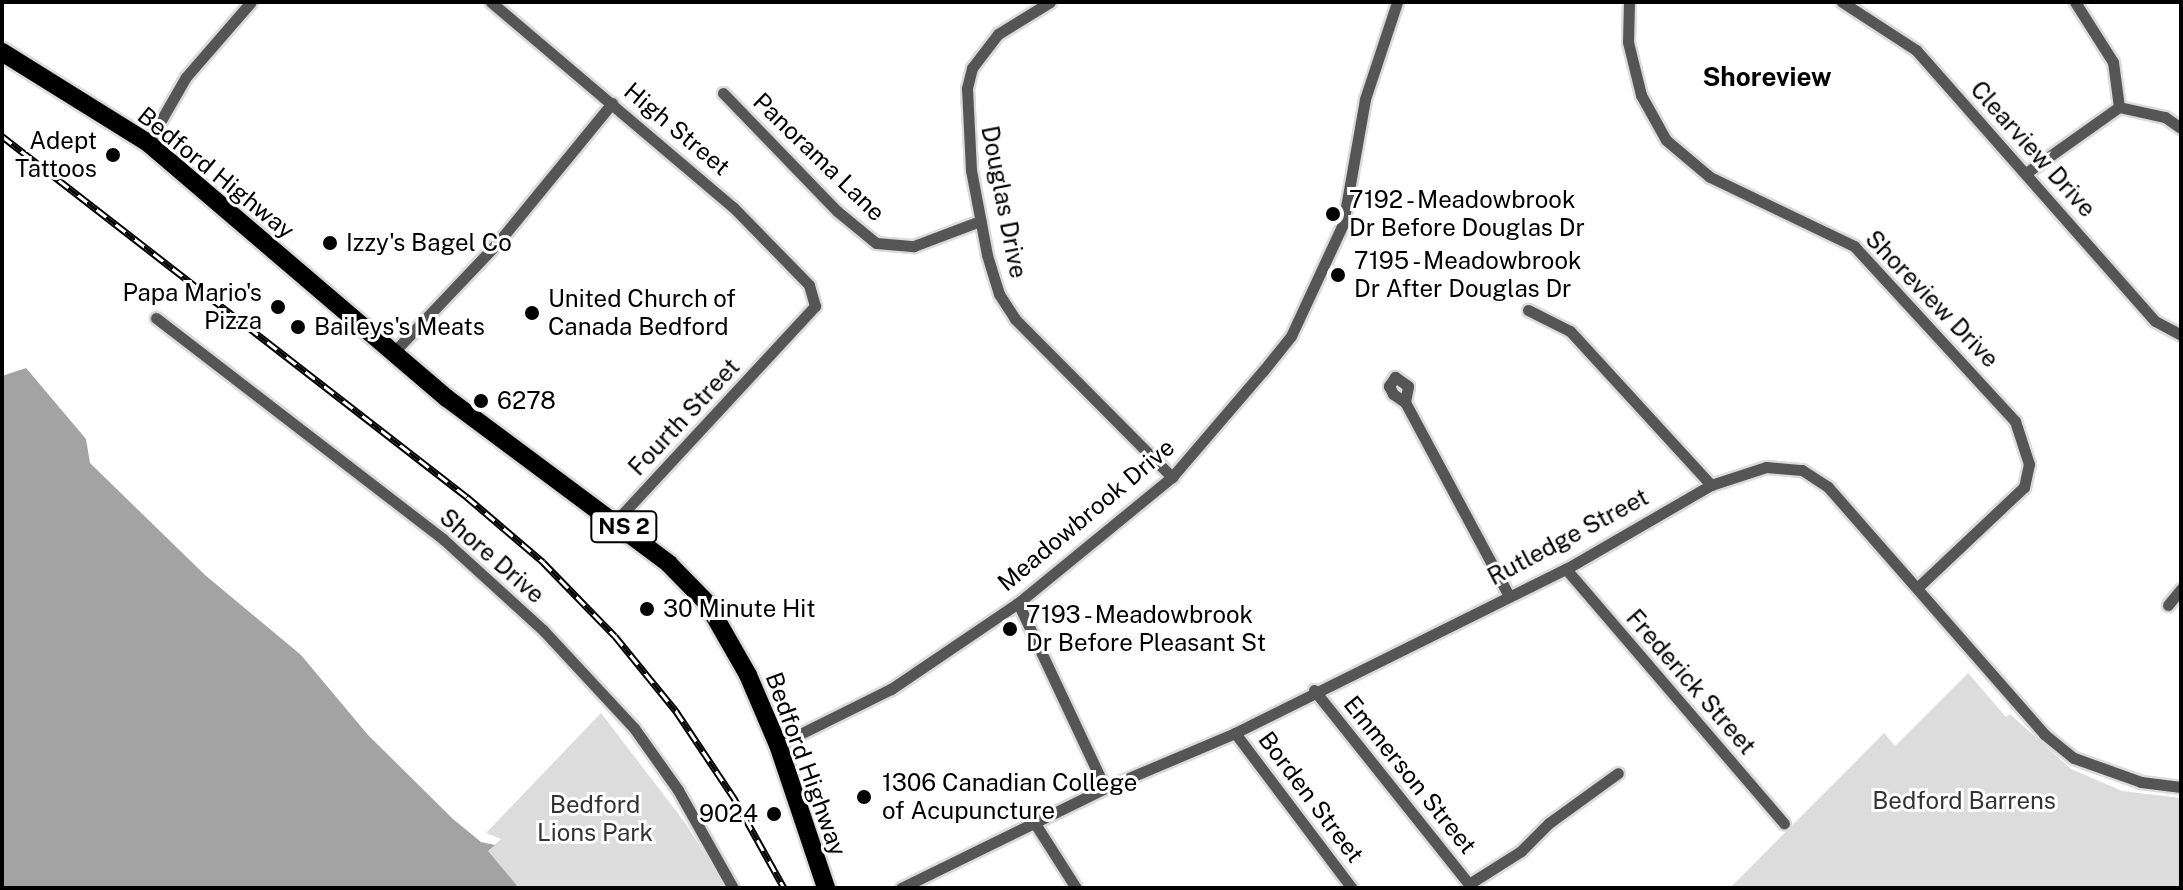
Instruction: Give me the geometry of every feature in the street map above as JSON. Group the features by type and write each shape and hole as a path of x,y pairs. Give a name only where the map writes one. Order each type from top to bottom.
{"main road":[{"name":"Bedford Highway","path":"2,52 148,143 392,354 616,521 707,603 748,675 778,745 826,888"}],"street":[{"path":"148,143 186,77 251,2"},
{"name":"High Street","path":"491,2 733,207 809,285 815,306"},
{"name":"Douglas Drive","path":"1050,2 998,34 972,68 965,117 980,221 999,294 1015,319 1172,477"},
{"name":"Meadowbrook Drive","path":"778,745 891,689 1018,603 1172,477 1291,336 1343,224 1365,99 1397,2"},
{"name":"Shoreview Drive","path":"1629,2 1628,42 1641,95 1666,140 1710,177 1854,246 2015,421 2029,464 2024,487 1918,587"},
{"name":"Clearview Drive","path":"1842,2 1916,50 2155,321 2181,335"},
{"path":"2075,2 2113,62 2119,107"},
{"name":"Panorama Lane","path":"723,93 837,211 876,243 914,246 980,221"},
{"path":"392,354 491,251 612,103"},
{"path":"2026,173 2119,107 2165,117 2181,128"},
{"name":"Fourth Street","path":"616,521 815,306"},
{"path":"1528,310 1570,331 1711,485"},
{"name":"Shore Drive","path":"156,318 443,539 543,630 634,728 678,790 733,888"},
{"path":"1405,402 1508,594"},
{"name":"Rutledge Street","path":"901,888 1105,788 1235,733 1314,690 1508,594 1566,569 1711,485 1766,467 1802,470 1828,487 2044,734 2074,758 2141,782 2181,787"},
{"name":"Frederick Street","path":"1566,569 1784,823"},
{"path":"2168,605 2181,589"},
{"path":"1018,603 1105,788"},
{"name":"Emmerson Street","path":"1314,690 1471,886"},
{"name":"Borden Street","path":"1235,733 1352,888"},
{"path":"1471,886 1521,851 1549,823 1618,773"},
{"path":"1034,822 1076,888"}],"green space":[{"name":"Bedford Barrens","path":"1968,673 2006,717 2010,714 2071,769 2122,791 2181,798 2181,888 1730,888 1884,733 1895,746"},
{"name":"Bedford Lions Park","path":"601,713 686,824 726,888 519,888 487,851 501,839 486,833"}],"shaded area":[{"path":"26,368 86,439 90,463 205,575 301,655 368,735 453,819 481,842 495,845 488,851 519,888 2,888 2,376"}],"railway":[{"path":"2,136 467,497 543,562 615,636 676,711 734,798 784,888"}],"place":[{"name":"Adept Tattoos","path":"113,155"},
{"name":"7192 - Meadowbrook Dr Before Douglas Dr","path":"1333,214"},
{"name":"Izzy's Bagel Co","path":"330,243"},
{"name":"7195 - Meadowbrook Dr After Douglas Dr","path":"1338,275"},
{"name":"Papa Mario's Pizza","path":"278,307"},
{"name":"United Church of Canada Bedford","path":"532,313"},
{"name":"Baileys's Meats","path":"298,327"},
{"name":"6278","path":"481,401"},
{"name":"30 Minute Hit","path":"647,609"},
{"name":"7193 - Meadowbrook Dr Before Pleasant St","path":"1010,629"},
{"name":"1306 Canadian College of Acupuncture","path":"864,797"},
{"name":"9024","path":"774,814"}],"district":[{"name":"Shoreview","path":"1767,77"}]}
